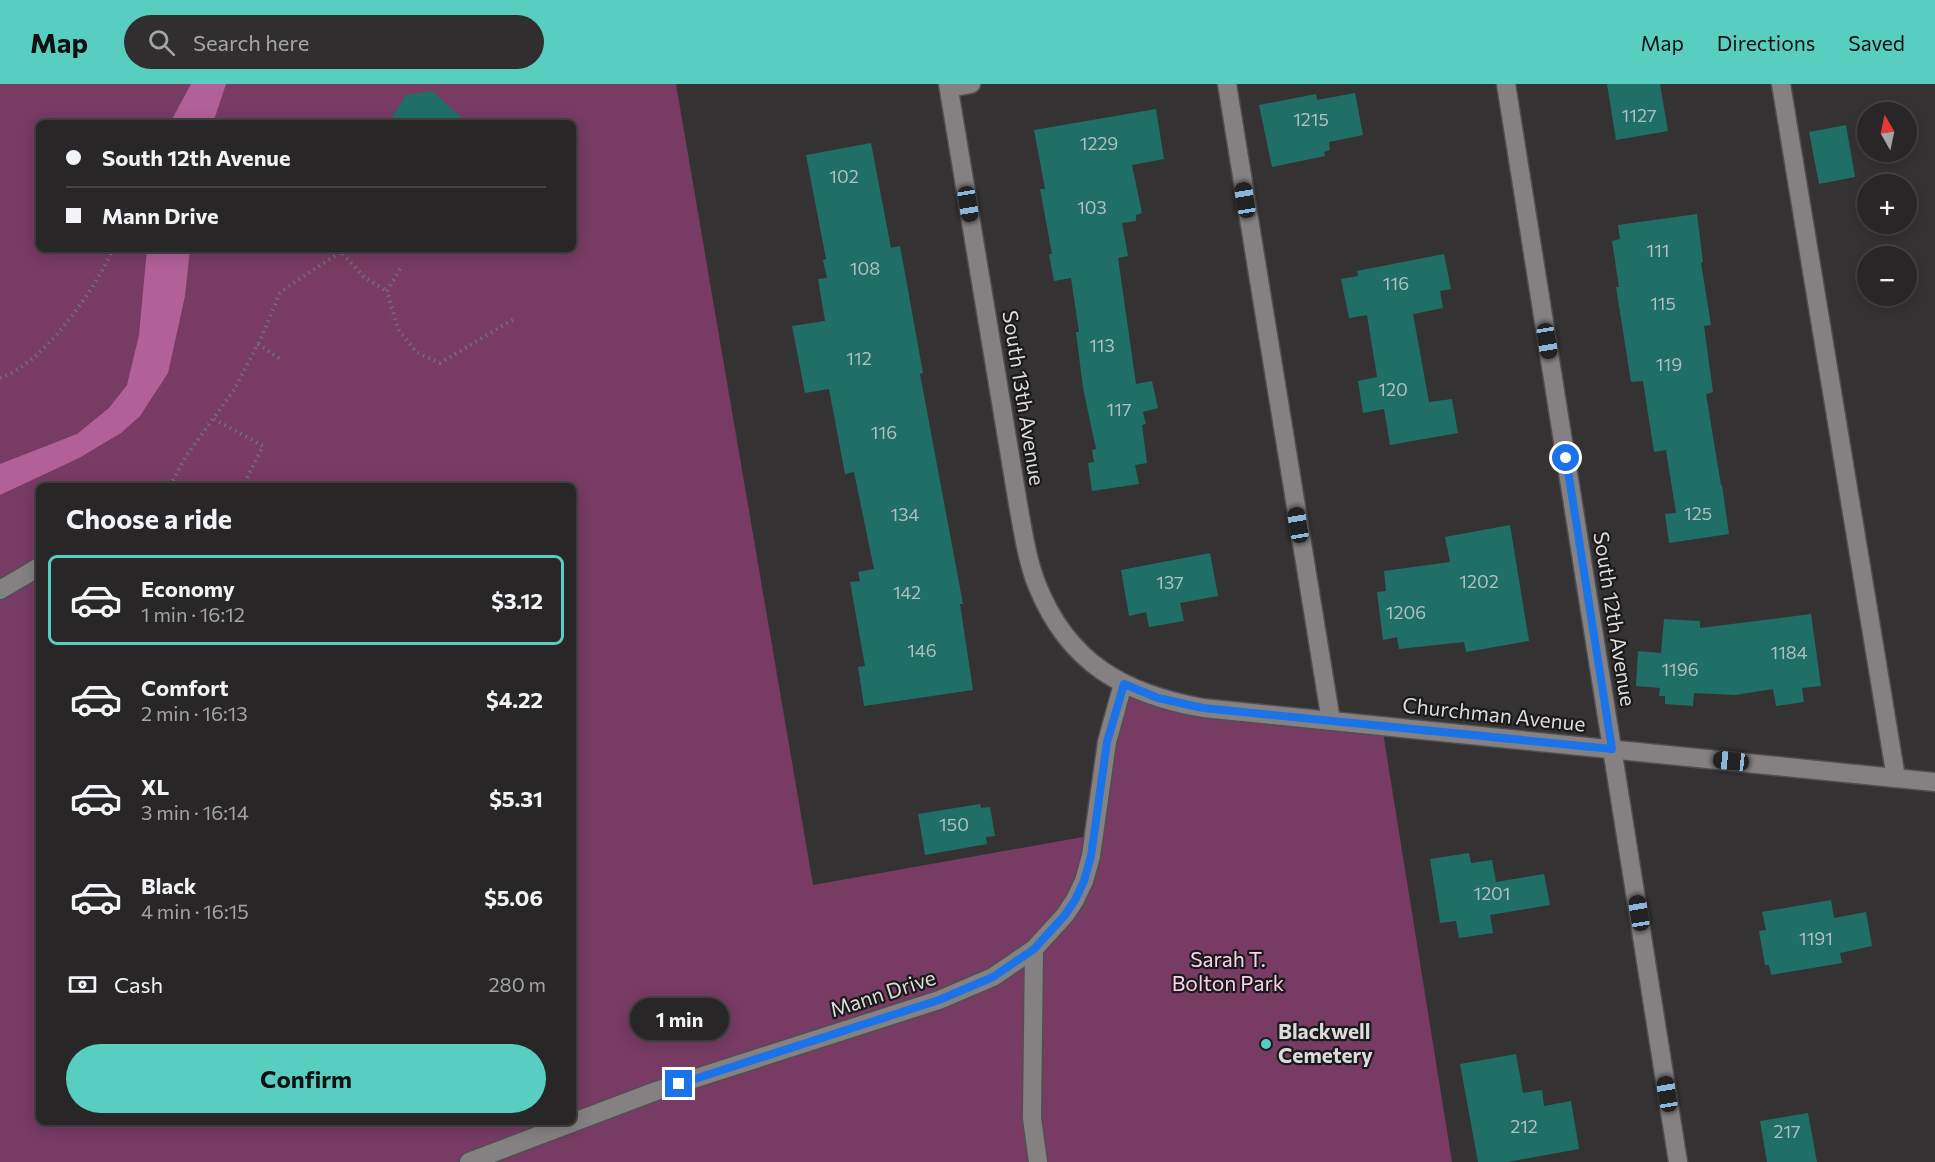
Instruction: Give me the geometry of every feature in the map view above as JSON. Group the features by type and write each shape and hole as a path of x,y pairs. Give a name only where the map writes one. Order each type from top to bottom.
{"street":[{"path":"949,86 971,84"},
{"path":"1227,84 1331,721"},
{"name":"South 12th Avenue","path":"1506,84 1678,1162"},
{"path":"1781,84 1896,778"},
{"name":"South 13th Avenue","path":"949,86 1018,504 1037,585 1048,609 1072,645 1099,668 1124,684"},
{"path":"0,590 36,569"},
{"name":"Churchman Avenue","path":"1124,684 1158,698 1192,706 1935,782"},
{"name":"Mann Drive","path":"576,1121 656,1091 939,1000 993,977 1034,949 1065,915 1084,881 1091,856 1107,742 1124,684"},
{"path":"1034,949 1032,1119 1038,1162"},
{"name":"Mann Drive","path":"469,1162 566,1125"}],"path":[{"path":"0,378 21,367 44,348 69,319 104,270 112,252"},
{"path":"172,483 186,456 234,390 258,344 280,293 339,252"},
{"path":"344,252 364,278 387,291 398,330 416,352 440,363 514,319"},
{"path":"387,291 400,268"},
{"path":"258,344 283,361"},
{"path":"214,419 263,446 244,483"}],"green space":[{"name":"Sarah T. Bolton Park","path":"0,84 676,84 813,885 1094,835 1123,684 1138,691 1382,726 1452,1162 0,1162"}],"shaded area":[{"path":"191,84 226,84 214,120 172,120"},
{"path":"147,252 190,252 185,296 168,373 140,416 121,433 79,458 0,495 0,464 77,434 109,408 127,385 139,335"}],"building":[{"path":"1607,84 1660,84 1668,131 1616,140"},
{"path":"432,91 465,120 390,120 406,95"},
{"path":"1355,93 1363,135 1329,142 1330,150 1324,152 1325,156 1272,167 1259,105 1316,94 1317,100"},
{"path":"1156,109 1164,159 1132,165 1142,213 1136,215 1136,221 1122,223 1128,256 1118,258 1136,384 1152,381 1158,408 1143,412 1146,424 1142,425 1147,463 1135,465 1139,484 1092,491 1088,463 1094,462 1092,450 1096,449 1083,388 1076,332 1079,332 1071,278 1054,281 1049,254 1052,254 1040,189 1045,189 1034,130"},
{"path":"1846,125 1855,177 1819,184 1809,132"},
{"path":"871,143 891,248 900,246 923,373 920,374 963,604 960,604 973,690 864,706 858,667 865,666 850,582 860,581 858,572 874,569 854,472 845,474 829,389 805,393 792,326 825,321 818,279 827,278 823,260 826,259 806,155"},
{"path":"1697,214 1703,262 1701,263 1711,325 1704,326 1713,392 1706,394 1729,534 1669,543 1665,514 1676,513 1666,450 1654,452 1643,381 1631,382 1616,287 1619,287 1612,241 1620,239 1618,225"},
{"path":"1444,254 1451,289 1440,291 1443,308 1413,314 1429,402 1452,399 1458,433 1390,445 1384,409 1363,413 1358,381 1377,377 1367,315 1349,318 1341,279 1358,276 1357,271"},
{"path":"1510,525 1529,641 1466,652 1464,642 1399,649 1397,637 1383,640 1377,592 1386,591 1384,571 1450,562 1445,537"},
{"path":"1210,553 1218,596 1180,603 1184,621 1149,627 1146,612 1129,616 1121,570"},
{"path":"1811,614 1821,686 1802,688 1804,702 1776,706 1773,689 1735,695 1694,693 1693,706 1665,704 1665,696 1659,696 1660,688 1636,686 1638,651 1661,653 1664,619 1700,621 1700,628"},
{"path":"980,804 981,808 990,807 995,836 986,837 987,844 925,855 918,814"},
{"path":"1469,853 1471,863 1492,860 1496,882 1544,874 1550,905 1490,915 1493,933 1459,938 1456,921 1440,923 1430,859"},
{"path":"1831,900 1834,918 1866,912 1872,946 1840,953 1842,963 1771,975 1769,965 1765,965 1759,931 1766,930 1762,912"},
{"path":"1516,1054 1523,1093 1542,1090 1544,1106 1571,1101 1579,1149 1507,1162 1478,1162 1460,1064"},
{"path":"1808,1113 1817,1162 1767,1162 1760,1121"}],"place":[{"name":"Blackwell Cemetery","path":"1266,1044"}],"route":[{"path":"679,1084 939,1000 993,977 1034,949 1065,915 1084,881 1091,856 1107,742 1124,684 1158,698 1203,708 1612,749 1566,458"}]}
